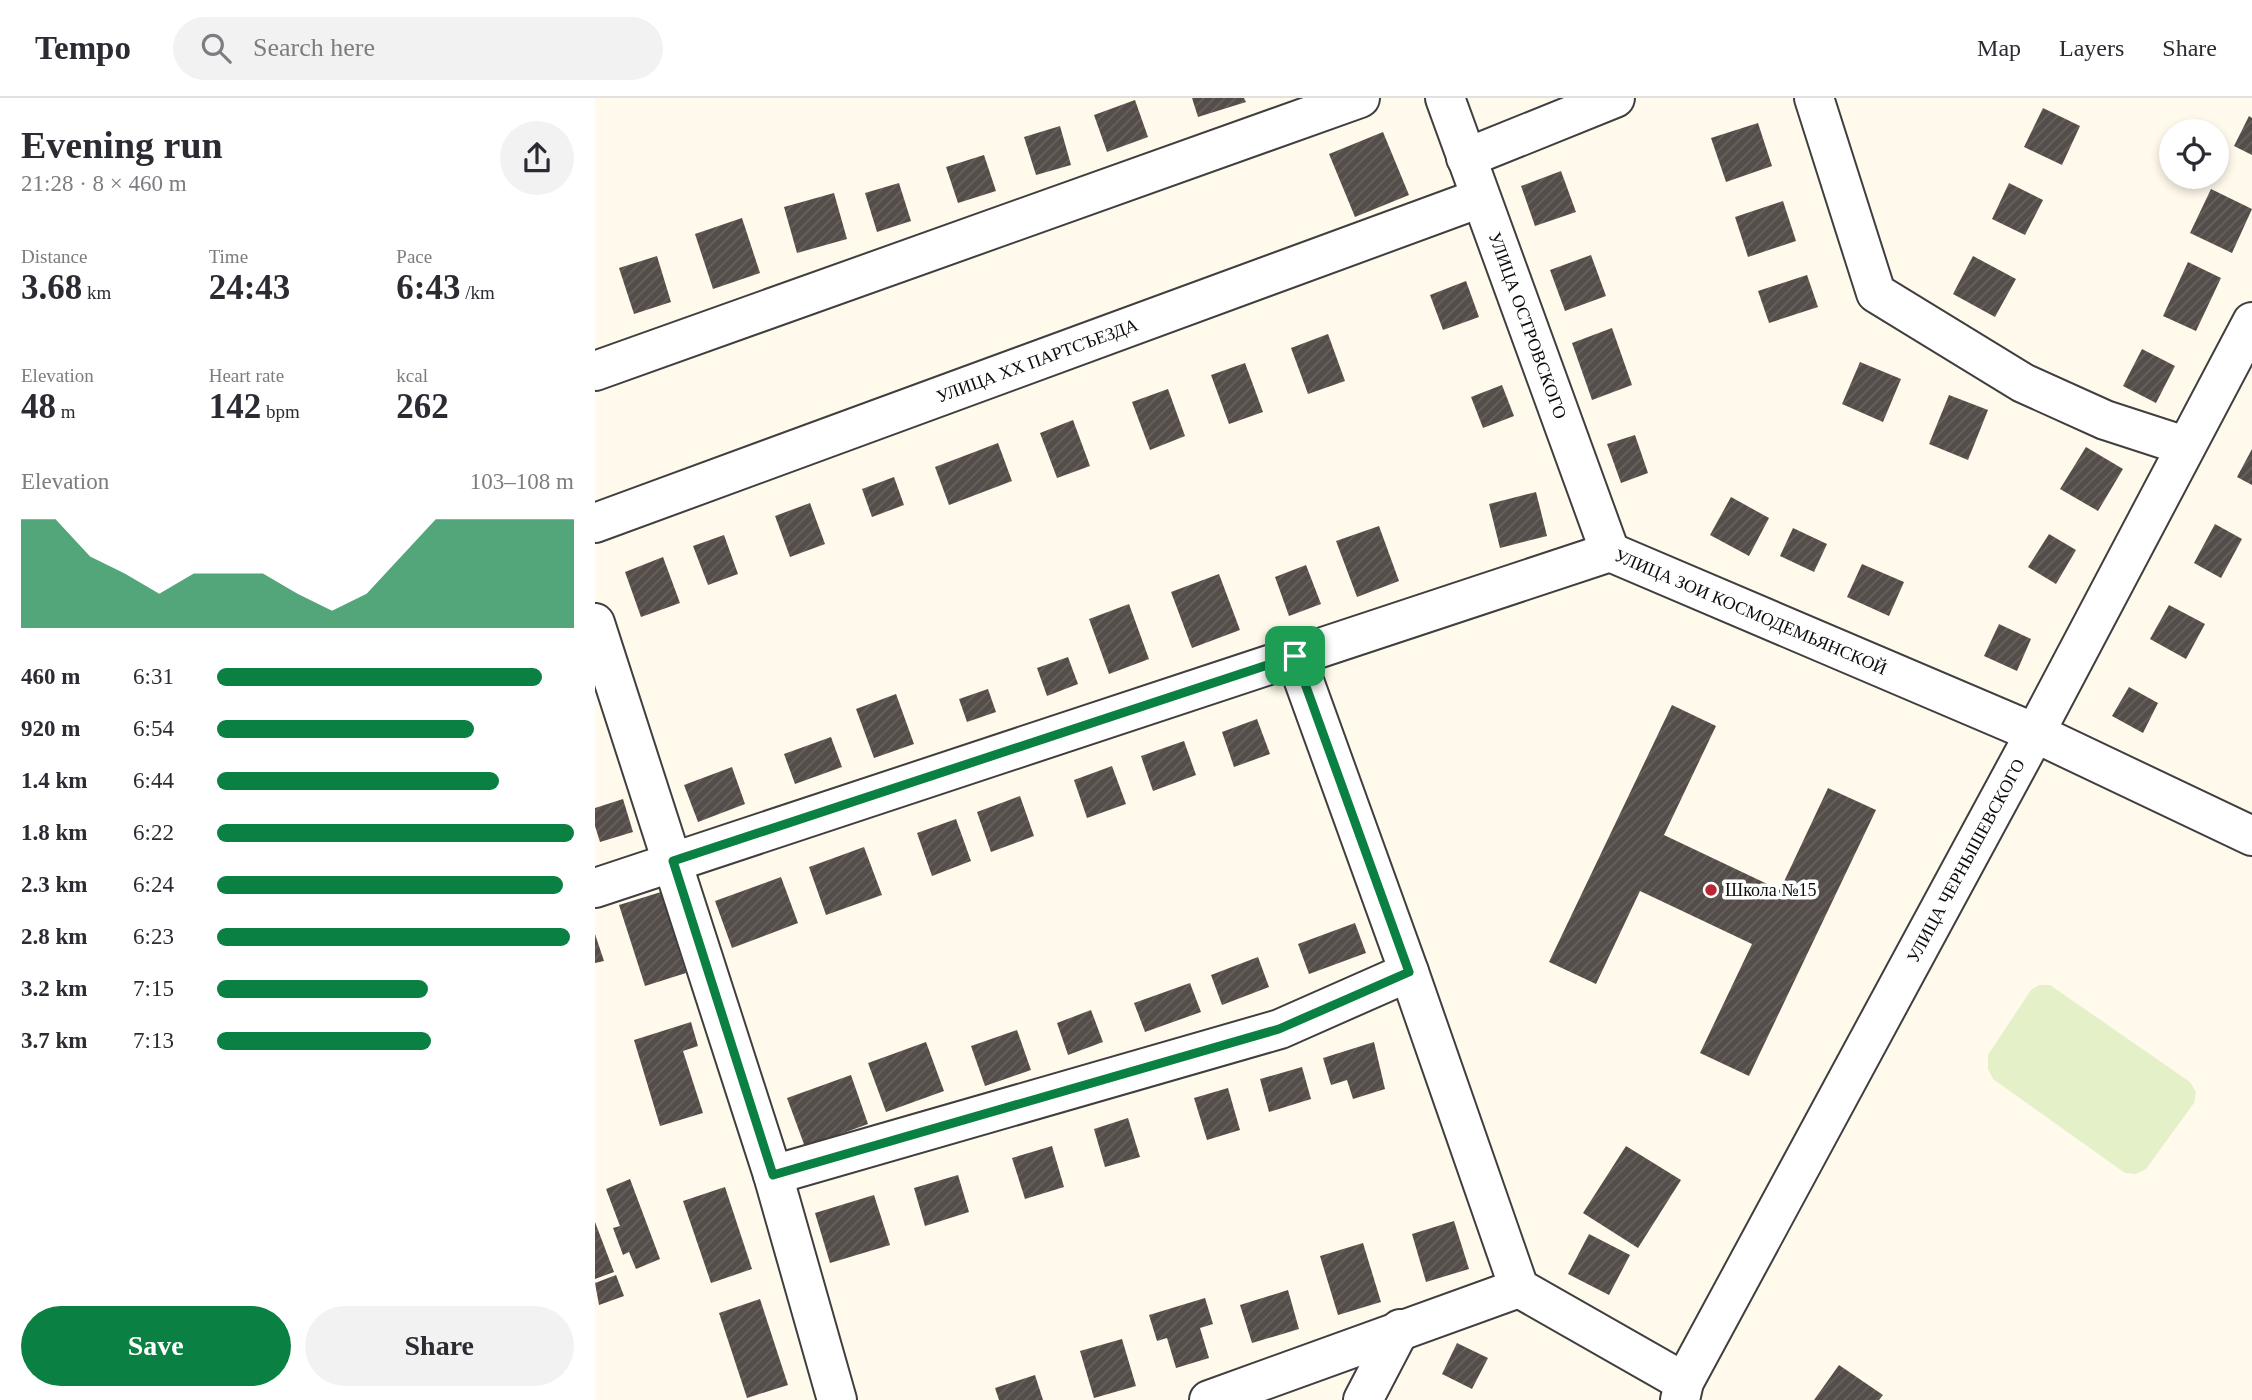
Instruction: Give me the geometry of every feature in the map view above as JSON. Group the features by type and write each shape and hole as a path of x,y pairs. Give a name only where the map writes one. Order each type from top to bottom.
{"street":[{"path":"595,371 1360,98"},
{"name":"УЛИЦА ОСТРОВСКОГО","path":"1445,98 1609,552"},
{"path":"1466,159 1615,98"},
{"path":"1814,98 1876,293 2023,383 2105,421 2185,446"},
{"name":"УЛИЦА ХХ ПАРТСЪЕЗДА","path":"595,523 1480,198"},
{"name":"УЛИЦА ЧЕРНЫШЕВСКОГО","path":"1682,1391 2252,322"},
{"name":"УЛИЦА ЗОИ КОСМОДЕМЬЯНСКОЙ","path":"595,888 1609,552 2035,733 2252,836"},
{"path":"595,623 773,1175 837,1400"},
{"path":"1295,656 1409,972 1518,1289 1682,1391"},
{"path":"773,1175 1279,1029 1409,972"},
{"path":"1209,1400 1400,1329 1518,1289"},
{"path":"1363,1400 1400,1329"}],"green space":[{"path":"2039,985 2050,985 2190,1082 2196,1092 2194,1103 2146,1169 2136,1174 2125,1173 1993,1079 1988,1069 1988,1055 2031,990"}],"building":[{"path":"1192,98 1244,98 1246,102 1198,117"},
{"path":"1135,100 1148,137 1107,152 1094,115"},
{"path":"2043,108 2080,126 2062,165 2024,147"},
{"path":"2249,116 2252,118 2252,155 2234,146"},
{"path":"1758,123 1772,166 1726,182 1711,138"},
{"path":"1060,126 1071,165 1036,175 1024,137"},
{"path":"1383,132 1409,195 1355,217 1329,154"},
{"path":"984,155 996,191 958,203 946,167"},
{"path":"1561,171 1576,212 1535,226 1521,186"},
{"path":"899,183 911,221 877,232 865,193"},
{"path":"2009,183 2043,200 2025,235 1992,219"},
{"path":"2211,189 2252,209 2232,253 2190,233"},
{"path":"834,193 847,239 797,253 784,207"},
{"path":"1783,201 1796,241 1748,257 1735,217"},
{"path":"742,218 760,273 713,289 695,234"},
{"path":"1591,255 1606,296 1565,311 1550,270"},
{"path":"657,256 671,302 634,314 619,268"},
{"path":"1973,256 2016,279 1995,317 1953,294"},
{"path":"2188,262 2221,278 2196,331 2163,316"},
{"path":"1807,275 1818,307 1769,323 1758,291"},
{"path":"1466,281 1479,317 1443,330 1430,295"},
{"path":"1612,328 1632,385 1592,400 1572,343"},
{"path":"1328,334 1345,381 1308,394 1291,348"},
{"path":"2142,349 2175,366 2156,403 2123,386"},
{"path":"1860,362 1901,379 1883,422 1842,404"},
{"path":"1245,363 1263,412 1229,424 1211,375"},
{"path":"1502,385 1514,416 1483,428 1471,397"},
{"path":"1168,389 1185,436 1150,450 1132,402"},
{"path":"1949,395 1988,410 1968,460 1929,444"},
{"path":"1073,420 1090,466 1057,478 1040,433"},
{"path":"1635,435 1648,473 1621,483 1607,444"},
{"path":"998,443 1012,481 949,505 935,467"},
{"path":"2086,447 2123,469 2098,511 2060,489"},
{"path":"2252,449 2252,485 2237,477"},
{"path":"894,477 904,505 872,517 862,489"},
{"path":"1536,492 1547,536 1500,548 1489,504"},
{"path":"1731,497 1769,518 1749,556 1710,535"},
{"path":"810,503 825,544 790,557 775,516"},
{"path":"2215,524 2242,539 2221,578 2194,563"},
{"path":"1379,526 1399,581 1357,597 1336,541"},
{"path":"1793,528 1827,544 1814,572 1780,556"},
{"path":"2049,534 2076,550 2056,584 2028,567"},
{"path":"724,535 738,574 708,585 693,546"},
{"path":"663,557 680,603 641,617 625,572"},
{"path":"1862,564 1904,582 1889,616 1847,597"},
{"path":"1306,565 1321,604 1289,616 1275,577"},
{"path":"1219,574 1240,630 1192,648 1171,592"},
{"path":"1129,604 1149,659 1109,674 1089,619"},
{"path":"2169,605 2205,624 2186,659 2150,639"},
{"path":"1999,624 2031,639 2017,671 1984,656"},
{"path":"1068,657 1078,684 1047,696 1037,668"},
{"path":"2129,687 2158,703 2143,733 2112,716"},
{"path":"988,689 996,712 967,722 959,699"},
{"path":"896,694 914,744 874,758 856,709"},
{"name":"Школа №15","path":"1672,705 1716,726 1664,835 1780,890 1828,788 1876,810 1749,1076 1700,1053 1752,944 1640,891 1596,984 1549,962"},
{"path":"1257,719 1270,754 1234,767 1222,732"},
{"path":"831,737 842,767 795,784 784,754"},
{"path":"1184,741 1196,775 1153,791 1141,756"},
{"path":"1112,766 1126,804 1087,818 1074,780"},
{"path":"732,767 745,804 698,822 684,785"},
{"path":"1020,796 1034,836 991,852 977,812"},
{"path":"623,799 633,832 600,842 595,826 595,808"},
{"path":"956,819 971,861 932,876 917,833"},
{"path":"864,847 882,895 826,915 809,867"},
{"path":"781,877 798,923 732,948 715,901"},
{"path":"661,892 686,973 645,986 619,905"},
{"path":"1355,923 1366,953 1309,974 1298,944"},
{"path":"595,934 604,961 595,963"},
{"path":"1258,957 1269,987 1222,1005 1211,975"},
{"path":"1190,983 1201,1012 1145,1032 1134,1003"},
{"path":"1091,1010 1103,1042 1068,1055 1057,1023"},
{"path":"691,1022 698,1046 683,1051 703,1113 660,1126 634,1040"},
{"path":"1017,1030 1031,1070 985,1086 971,1046"},
{"path":"926,1042 944,1091 886,1112 868,1063"},
{"path":"1374,1042 1385,1089 1353,1099 1347,1080 1331,1085 1323,1058"},
{"path":"1302,1067 1311,1099 1269,1112 1260,1079"},
{"path":"851,1075 868,1124 805,1147 787,1098"},
{"path":"1228,1088 1240,1130 1207,1140 1194,1098"},
{"path":"1128,1118 1140,1157 1105,1167 1094,1129"},
{"path":"1052,1146 1064,1187 1025,1199 1012,1158"},
{"path":"1626,1146 1681,1180 1638,1248 1583,1213"},
{"path":"958,1175 969,1212 925,1226 914,1188"},
{"path":"630,1179 660,1259 636,1269 629,1252 623,1255 613,1228 620,1226 606,1189"},
{"path":"725,1187 752,1269 711,1283 683,1201"},
{"path":"874,1195 890,1245 830,1263 815,1213"},
{"path":"1454,1221 1469,1269 1426,1282 1412,1234"},
{"path":"595,1222 614,1272 595,1279"},
{"path":"1589,1234 1630,1255 1609,1295 1568,1274"},
{"path":"1363,1243 1381,1302 1338,1315 1320,1256"},
{"path":"616,1275 624,1296 599,1305 595,1283"},
{"path":"1288,1290 1299,1329 1252,1343 1240,1305"},
{"path":"1205,1298 1213,1324 1200,1328 1209,1358 1176,1368 1167,1338 1157,1341 1149,1315"},
{"path":"760,1299 788,1385 747,1398 719,1313"},
{"path":"1122,1339 1136,1386 1094,1398 1080,1351"},
{"path":"1457,1343 1488,1358 1472,1389 1442,1374"},
{"path":"1839,1365 1883,1395 1879,1400 1814,1400"},
{"path":"1035,1375 1043,1400 999,1400 995,1388"}],"place":[{"name":"Школа №15","path":"1711,890"}],"route":[{"path":"1295,656 1409,972 1279,1029 1099,1084 773,1175 673,861 1295,656"}]}
